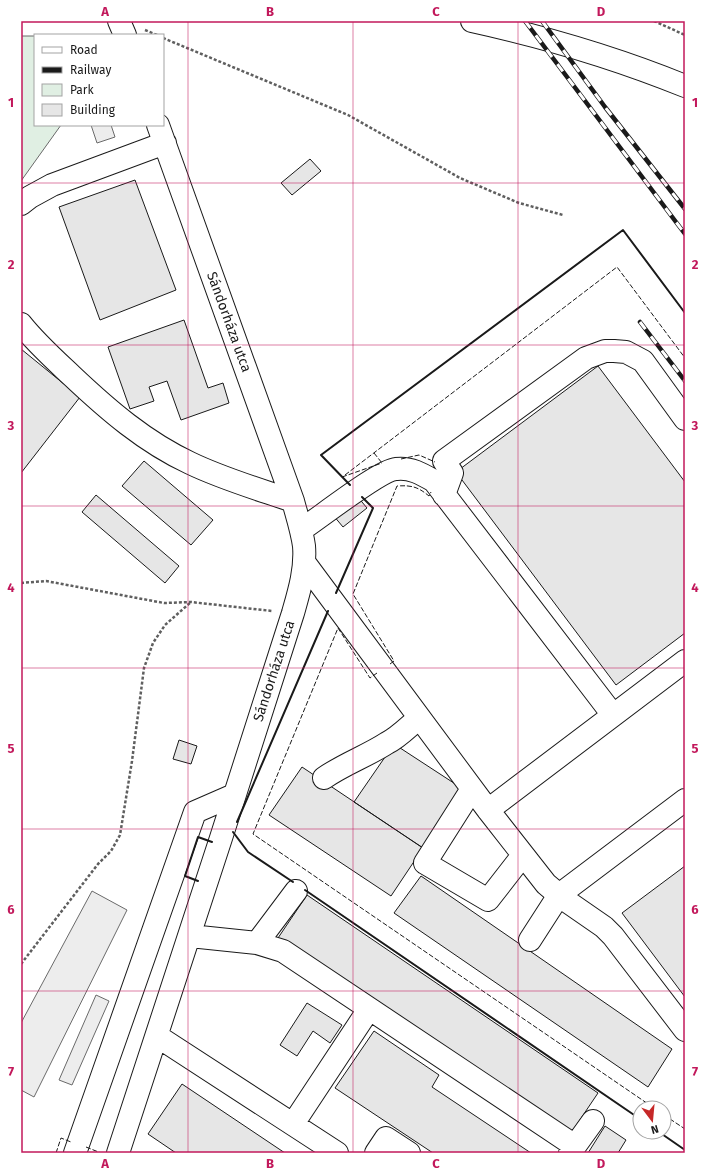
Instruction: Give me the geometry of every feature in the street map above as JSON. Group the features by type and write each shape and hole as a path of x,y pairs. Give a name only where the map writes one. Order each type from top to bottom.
{"street":[{"path":"119,21 125,34"},
{"path":"472,21 537,36 597,54 685,86"},
{"name":"Sándorháza utca","path":"21,204 30,197 52,185 161,134 293,501 304,546 304,562 293,613 234,795 222,838 118,1153"},
{"path":"21,324 44,350 109,411 162,449 190,463 224,477 293,501"},
{"path":"444,495 452,473 444,461 586,358 596,353 604,351 626,352 643,361 685,419"},
{"path":"301,530 353,493 395,468 408,469 421,473 434,481 613,715"},
{"path":"304,562 472,789 546,884 604,927 613,936 685,1030"},
{"path":"488,810 685,660"},
{"path":"324,778 337,769 358,760 390,742 419,718"},
{"path":"472,789 425,863 488,900 523,855"},
{"path":"75,1153 195,812 234,795"},
{"path":"530,940 559,895 685,800"},
{"path":"257,943 296,891"},
{"path":"190,936 257,943 283,951 573,1150 593,1121"},
{"path":"293,1124 369,1009"},
{"path":"157,1036 337,1153"},
{"path":"376,1153 386,1138 409,1153"}],"path":[{"path":"654,21 685,35"},
{"path":"164,38 348,115 460,178 519,203 563,215"},
{"path":"21,583 46,580 164,603 191,602 293,613"},
{"path":"21,964 98,864 111,851 120,835 132,761 144,668 153,643 165,625 191,602"}],"green space":[{"path":"21,36 34,36 34,126 60,126 21,181"}],"shaded area":[{"path":"91,126 111,126 115,137 97,143"},
{"path":"92,891 127,910 34,1097 21,1090 21,1023"},
{"path":"96,995 109,1001 72,1085 59,1080"}],"building":[{"path":"310,159 321,171 292,195 281,183"},
{"path":"135,180 176,290 100,320 59,207"},
{"path":"184,320 208,388 223,383 229,403 181,420 167,381 149,387 154,401 130,409 108,347"},
{"path":"21,349 80,397 21,473"},
{"path":"598,366 685,482 685,633 616,685 456,472"},
{"path":"144,461 213,520 191,545 122,486"},
{"path":"96,495 179,566 165,583 82,512"},
{"path":"357,496 367,508 343,527 333,515"},
{"path":"179,740 197,746 191,764 173,759"},
{"path":"394,744 463,789 423,848 354,802"},
{"path":"302,767 423,848 391,896 269,815"},
{"path":"685,866 685,997 622,913"},
{"path":"421,876 672,1049 648,1087 394,913"},
{"path":"307,895 598,1093 569,1136 278,938"},
{"path":"307,1003 342,1025 330,1043 313,1031 297,1056 280,1045"},
{"path":"374,1031 439,1075 432,1087 531,1153 433,1153 335,1088"},
{"path":"182,1084 285,1153 176,1153 148,1134"},
{"path":"605,1126 626,1140 618,1153 588,1153"}],"railway":[{"path":"525,21 685,234"},
{"path":"542,21 605,107 685,209"},
{"path":"640,322 685,381"}],"fence":[{"path":"345,475 617,267 685,358"},
{"path":"374,453 382,463"},
{"path":"401,459 419,455 435,462"},
{"path":"342,477 382,463"},
{"path":"390,664 394,661 353,594 397,486 414,487 429,496 431,492"},
{"path":"377,673 370,678 338,628 253,834 642,1100"},
{"path":"672,1120 685,1129"},
{"path":"56,1153 61,1138 71,1142"},
{"path":"86,1147 101,1153"}],"wall":[{"path":"350,485 321,455 623,230 685,313"},
{"path":"336,593 373,508 362,497"},
{"path":"237,822 328,611"},
{"path":"233,832 248,852 293,882"},
{"path":"198,881 185,876 198,837 212,842"},
{"path":"305,890 632,1114"},
{"path":"671,1140 685,1150"}]}
